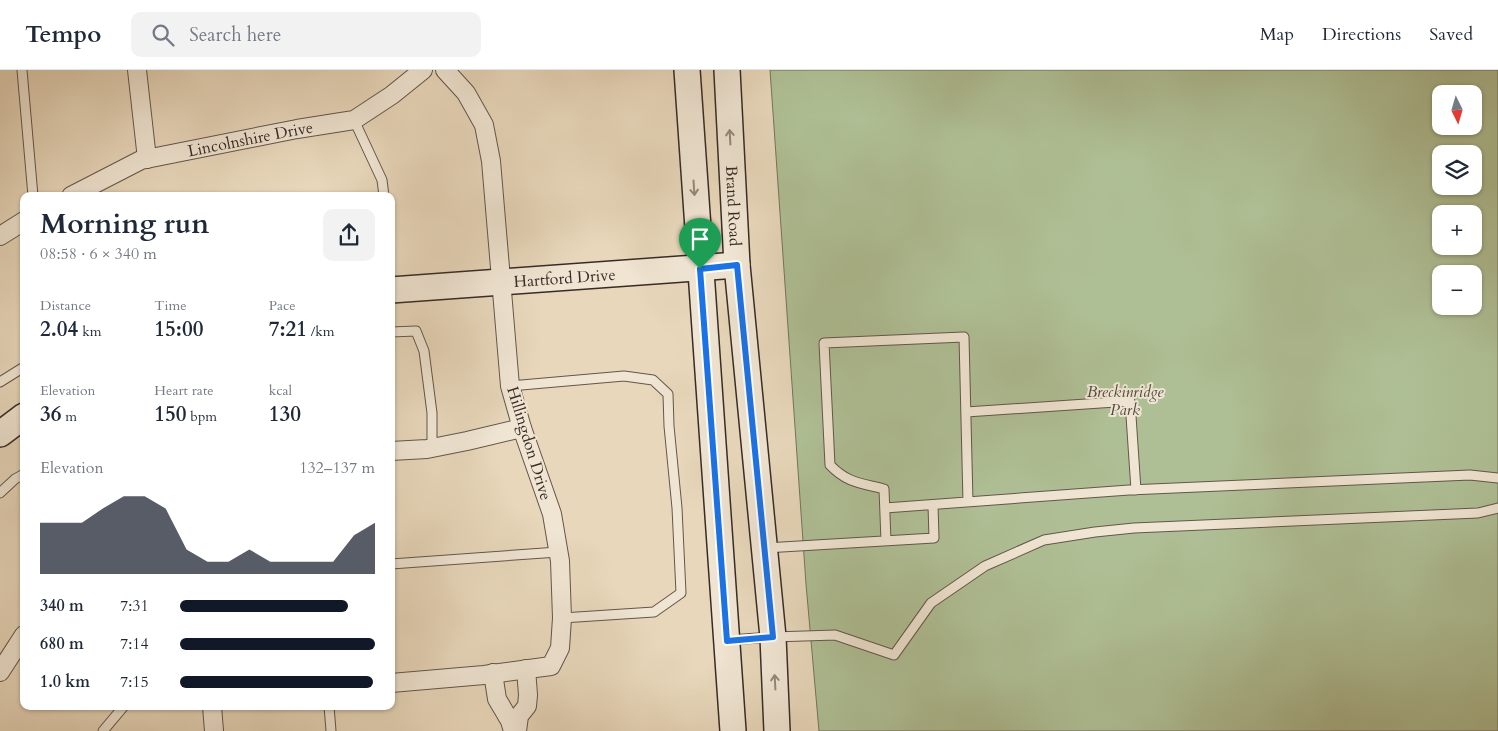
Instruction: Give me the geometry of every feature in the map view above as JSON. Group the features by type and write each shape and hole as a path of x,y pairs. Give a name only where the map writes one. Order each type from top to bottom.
{"main road":[{"path":"687,70 733,731"},
{"name":"Brand Road","path":"727,70 737,265 773,637 777,731"},
{"name":"Hartford Drive","path":"395,290 737,265"},
{"path":"0,434 20,419"}],"street":[{"path":"137,70 147,159"},
{"name":"Lincolnshire Drive","path":"79,192 141,160 297,129 354,120 392,95 423,70"},
{"name":"Hillingdon Drive","path":"395,683 493,674 551,666 560,648 562,618 558,552 552,514 522,428 510,386 491,161 484,125 466,93 445,70"},
{"path":"0,236 20,224"},
{"path":"395,450 432,448 522,428"},
{"path":"0,672 20,640"},
{"path":"517,731 519,716 527,706 526,669"},
{"path":"493,674 498,699 510,721 512,731"},
{"path":"212,710 214,731"}],"lane":[{"path":"22,70 33,192"},
{"path":"354,120 382,180 384,192"},
{"path":"395,332 416,331 424,350 432,413 432,448"},
{"path":"886,541 884,489 848,480 838,474 830,465 824,343 964,337 968,502"},
{"path":"0,382 20,370"},
{"path":"510,386 624,376 653,380 668,394 669,426 677,508 681,593 654,612 562,618"},
{"path":"966,412 1130,401 1136,490"},
{"path":"885,508 1136,490 1470,475 1498,478"},
{"path":"0,493 20,476"},
{"path":"764,548 934,538 932,505"},
{"path":"727,641 835,635 894,654 931,603 985,566 1044,540 1134,528 1478,513 1498,508"},
{"path":"395,564 558,552"},
{"path":"103,731 121,710"},
{"path":"330,710 331,731"}],"green space":[{"name":"Breckinridge Park","path":"770,70 1498,70 1498,731 819,731 806,584"}],"route":[{"path":"737,265 773,637 727,641 700,269 737,265"}]}
